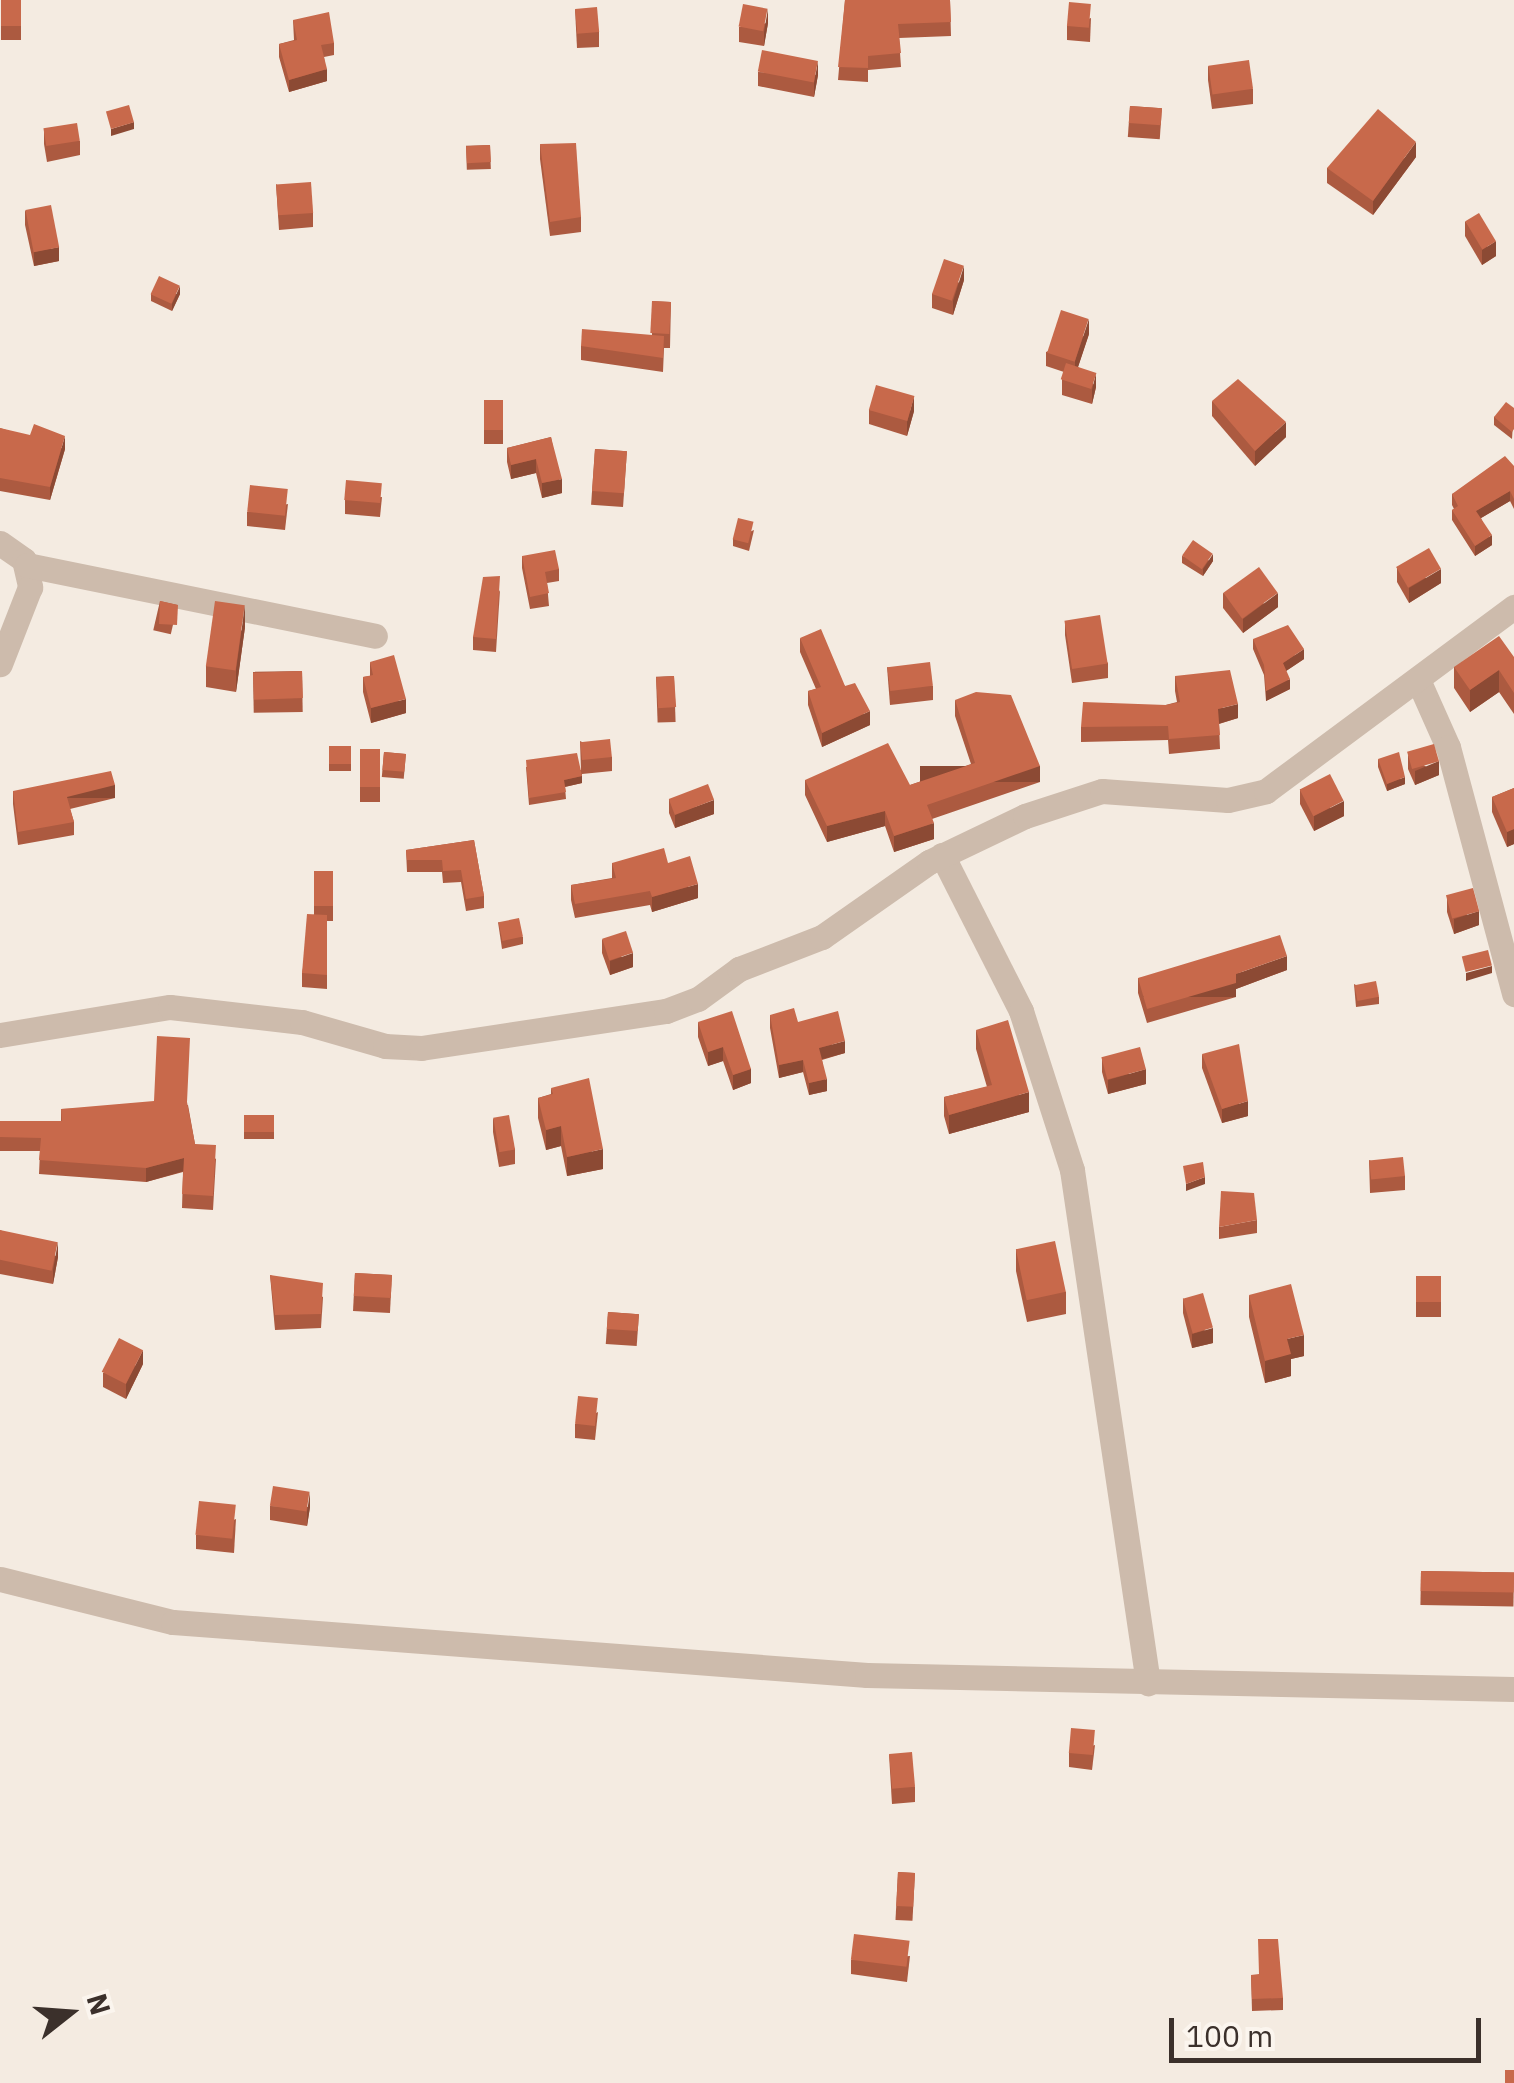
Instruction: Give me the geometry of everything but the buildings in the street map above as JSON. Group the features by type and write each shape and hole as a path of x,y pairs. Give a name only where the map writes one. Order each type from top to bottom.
{"street":[{"path":"0,543 27,566 375,636"},
{"path":"0,664 24,612 27,566"},
{"path":"0,1036 170,1007 302,1022 400,1048 526,1028 627,1021 689,1002 739,968 822,937 942,855 1092,792 1249,798 1418,682 1514,607"},
{"path":"1418,682 1448,747 1514,994"},
{"path":"942,855 1021,1011 1072,1170 1148,1683"},
{"path":"0,1579 174,1622 866,1675 1514,1689"}]}
